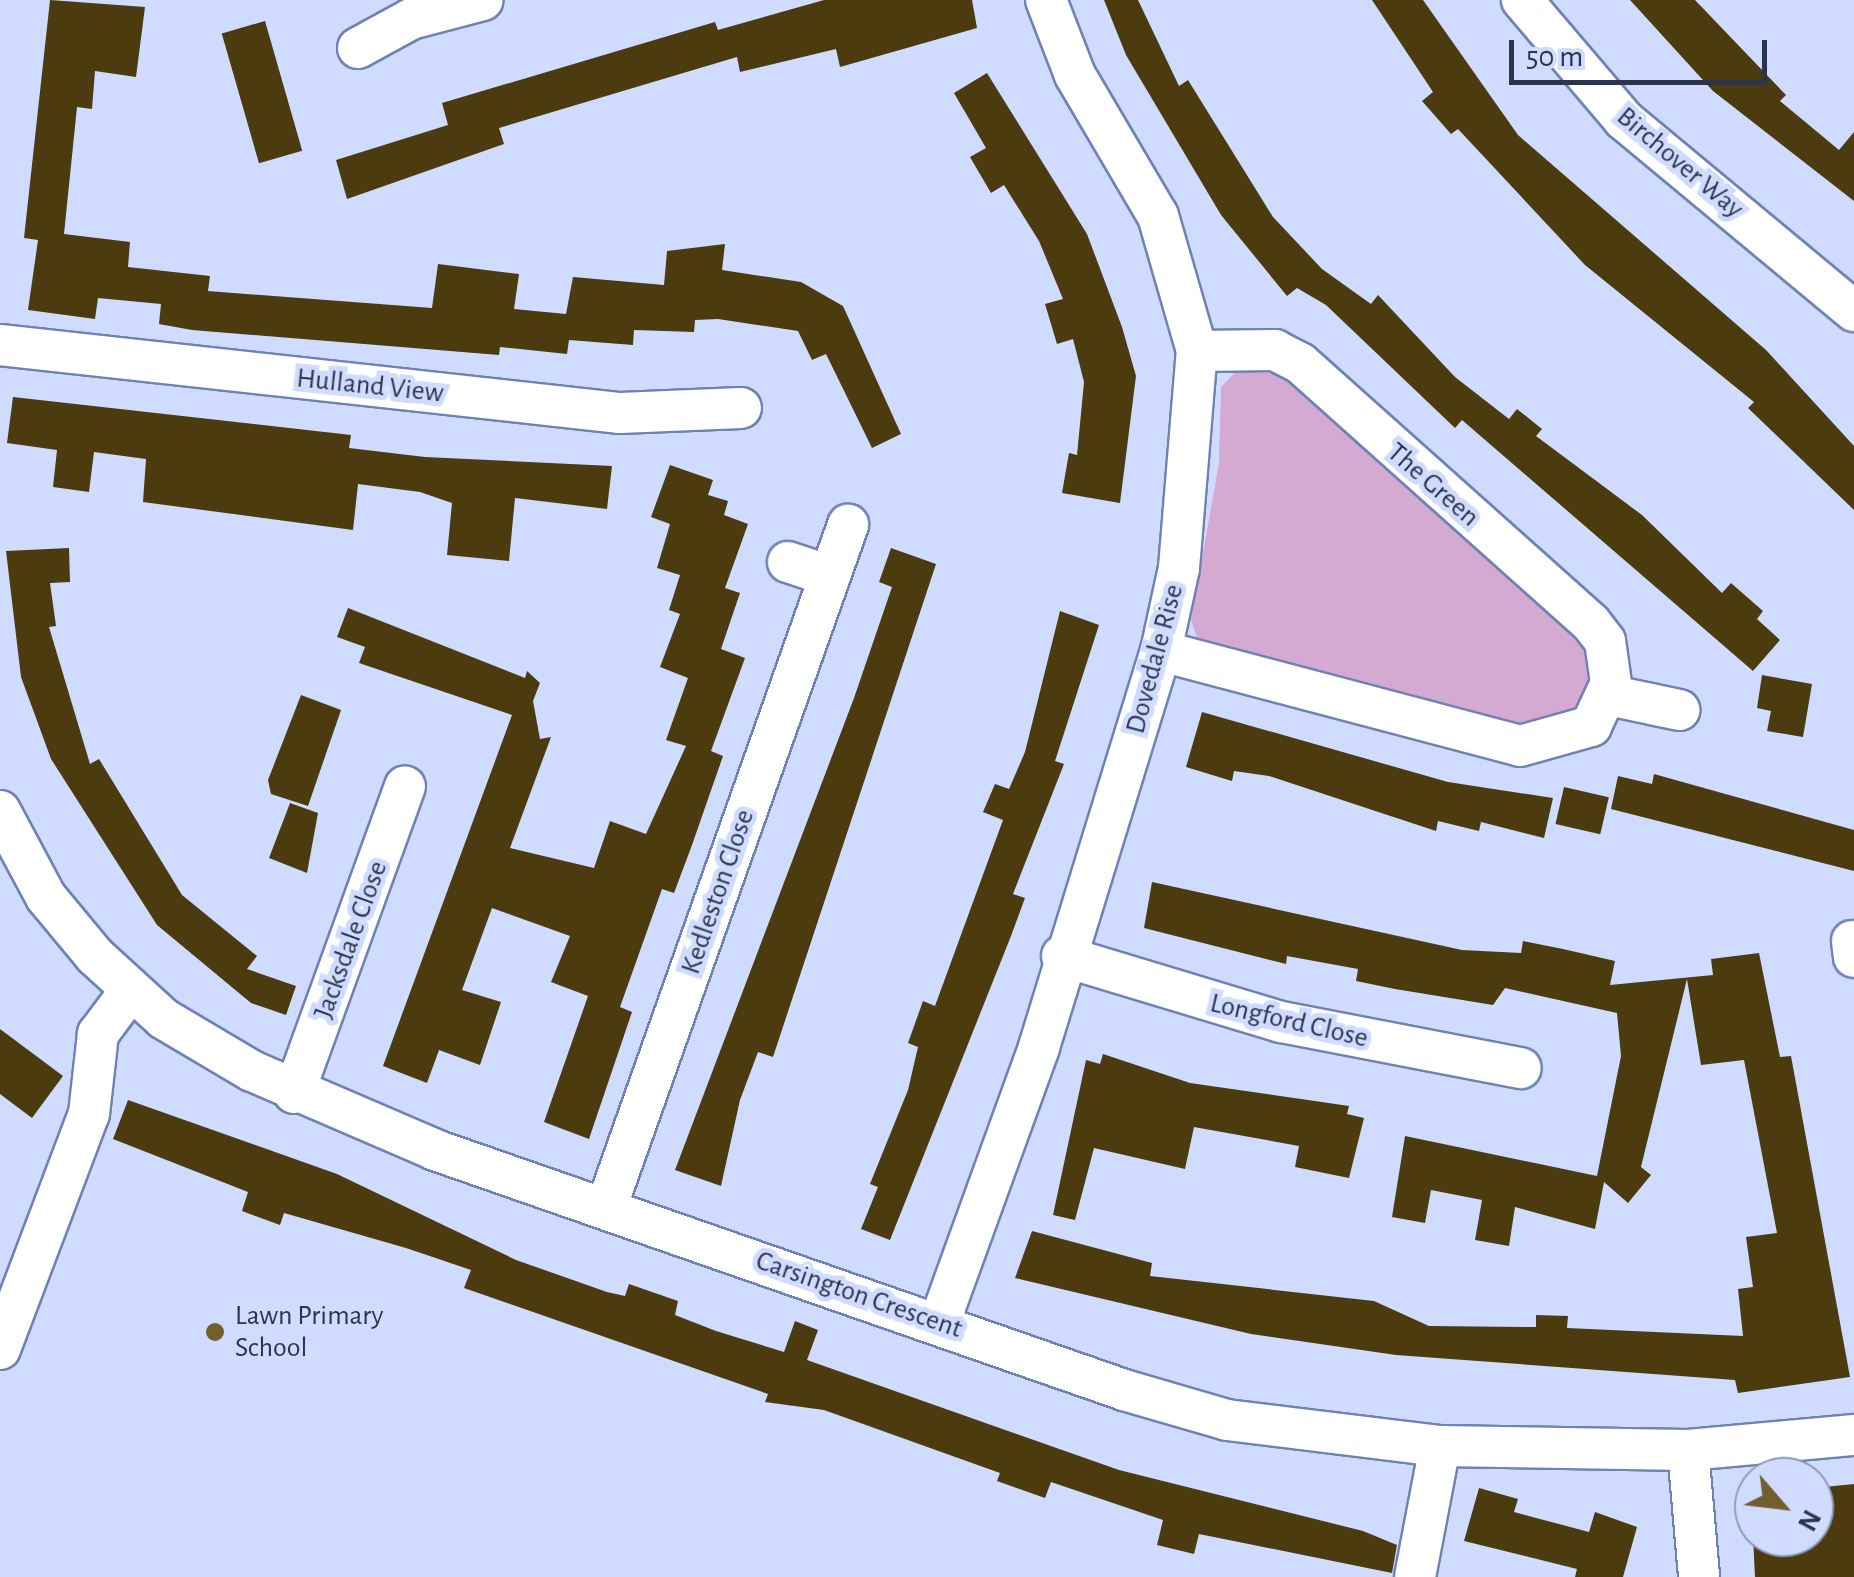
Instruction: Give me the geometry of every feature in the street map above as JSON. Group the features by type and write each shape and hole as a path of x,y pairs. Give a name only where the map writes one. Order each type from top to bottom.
{"street":[{"path":"358,48 411,19 483,0"},
{"name":"Dovedale Rise","path":"940,1321 1161,651 1179,568 1197,350 1158,216 1075,75 1046,0"},
{"name":"Birchover Way","path":"1522,0 1624,120 1854,310"},
{"name":"Hulland View","path":"0,345 620,413 740,408"},
{"name":"The Green","path":"1197,350 1275,350 1300,363 1591,624 1610,660 1608,695"},
{"name":"Kedleston Close","path":"606,1208 848,525"},
{"path":"788,562 830,576"},
{"path":"1161,651 1520,746 1591,726 1608,695 1679,710"},
{"name":"Jacksdale Close","path":"294,1093 405,787"},
{"name":"Carsington Crescent","path":"0,811 46,897 130,990 192,1039 294,1093 606,1208 1227,1420 1440,1446 1688,1450 1854,1435"},
{"name":"Longford Close","path":"1062,956 1281,1022 1521,1068"},
{"path":"0,1346 90,1114 98,1034 130,990"},
{"path":"1415,1577 1440,1446"},
{"path":"1688,1450 1699,1577"}],"shaded area":[{"path":"1243,364 1286,372 1573,620 1600,668 1582,712 1536,731 1198,641 1191,620 1219,463 1221,387"}],"building":[{"path":"50,0 145,7 136,77 95,71 92,109 77,107 64,234 130,242 128,267 210,276 208,291 432,308 438,264 519,274 514,309 566,314 573,277 664,285 667,251 725,244 722,270 801,282 843,306 901,434 872,448 826,354 812,360 798,331 718,319 695,320 694,332 634,330 633,345 569,340 567,354 500,347 499,355 192,330 159,324 161,304 98,298 95,319 28,310 38,240 24,238"},
{"path":"824,0 972,0 977,28 840,67 836,49 740,72 737,57 499,128 504,144 347,199 336,160 448,125 442,103 715,22 718,30"},
{"path":"1104,0 1138,0 1179,86 1188,80 1273,217 1322,269 1371,304 1378,295 1455,377 1509,419 1517,409 1542,429 1536,436 1642,515 1722,593 1731,583 1763,611 1757,619 1780,640 1753,671 1462,420 1455,428 1326,305 1297,288 1287,296 1221,215 1126,55"},
{"path":"1372,0 1423,0 1518,135 1766,350 1854,446 1854,510 1748,408 1754,402 1585,265 1458,129 1451,134 1422,101 1433,92"},
{"path":"1630,0 1695,0 1786,95 1780,101 1839,150 1854,132 1854,201 1713,91"},
{"path":"265,21 302,151 259,163 222,33"},
{"path":"987,73 1087,234 1122,327 1136,376 1120,503 1062,493 1069,453 1077,455 1084,382 1073,339 1057,344 1045,304 1063,299 1039,241 1004,185 991,193 970,157 986,148 954,93"},
{"path":"13,397 351,435 349,448 425,457 612,466 607,509 515,498 509,561 447,555 452,503 420,492 358,484 353,530 143,502 146,459 94,452 89,492 53,487 57,450 7,443"},
{"path":"670,465 713,480 708,495 728,501 724,515 748,524 725,588 740,593 721,649 745,658 711,751 723,756 692,845 674,893 662,889 620,1007 632,1012 589,1139 544,1122 588,996 551,982 570,936 492,908 462,990 501,1002 480,1065 439,1050 427,1083 383,1066 512,715 359,663 365,647 337,637 348,608 525,678 527,671 540,683 533,701 540,739 551,737 510,848 594,868 610,821 646,834 686,746 666,740 688,678 660,667 680,614 669,610 680,575 657,568 670,524 651,517"},
{"path":"69,548 70,582 50,583 56,626 49,627 90,764 99,759 182,895 257,956 247,969 296,986 286,1015 251,1003 157,925 51,759 21,677 6,551"},
{"path":"891,548 936,564 773,1057 758,1052 740,1100 721,1186 675,1170 854,698 892,587 879,582"},
{"path":"1060,611 1099,625 1055,761 1064,764 1013,894 1025,898 890,1240 861,1229 878,1187 870,1184 908,1090 918,1047 908,1043 923,1001 935,1006 1003,820 983,812 995,784 1009,789 1025,752"},
{"path":"1762,675 1812,684 1803,737 1767,731 1771,711 1757,708"},
{"path":"301,695 341,710 308,806 271,794 268,780"},
{"path":"1202,712 1448,782 1553,798 1544,838 1481,822 1479,831 1438,821 1436,831 1269,776 1234,771 1232,781 1186,767"},
{"path":"1654,774 1854,830 1854,871 1611,809 1618,776 1652,784"},
{"path":"1564,787 1609,797 1600,834 1555,824"},
{"path":"290,803 318,813 307,873 269,858"},
{"path":"1152,882 1462,950 1521,953 1523,941 1563,949 1615,961 1610,985 1713,975 1711,959 1759,953 1780,1057 1791,1056 1850,1377 1738,1393 1735,1380 1396,1355 1251,1334 1015,1278 1032,1231 1152,1263 1150,1276 1374,1301 1429,1326 1536,1327 1536,1315 1568,1316 1567,1328 1743,1336 1738,1289 1753,1287 1746,1237 1777,1233 1744,1060 1701,1065 1687,979 1641,1167 1651,1175 1628,1203 1604,1182 1595,1229 1515,1207 1509,1246 1475,1240 1482,1200 1431,1190 1425,1223 1392,1217 1405,1136 1597,1176 1621,1056 1617,1013 1505,988 1493,1005 1395,989 1356,981 1358,969 1287,956 1286,964 1144,928"},
{"path":"0,1029 63,1076 32,1118 0,1094"},
{"path":"1103,1054 1190,1083 1349,1106 1347,1114 1364,1118 1349,1178 1295,1167 1299,1146 1194,1127 1185,1169 1094,1148 1075,1220 1053,1215 1086,1060 1100,1064"},
{"path":"128,1100 337,1174 516,1260 607,1292 625,1296 629,1284 678,1301 675,1315 716,1331 784,1352 795,1321 818,1330 807,1360 1119,1470 1363,1531 1397,1545 1392,1573 1199,1534 1194,1554 1157,1545 1163,1520 1051,1482 1045,1498 997,1481 1000,1473 824,1410 765,1402 768,1394 464,1288 471,1270 406,1248 284,1213 280,1225 242,1211 248,1192 113,1139"},
{"path":"1854,1484 1854,1577 1755,1577 1754,1557 1834,1557 1834,1486"},
{"path":"1479,1488 1518,1499 1514,1512 1589,1532 1595,1512 1637,1527 1623,1577 1575,1577 1577,1569 1464,1541"}],"place":[{"name":"Lawn Primary School","path":"215,1332"}]}
